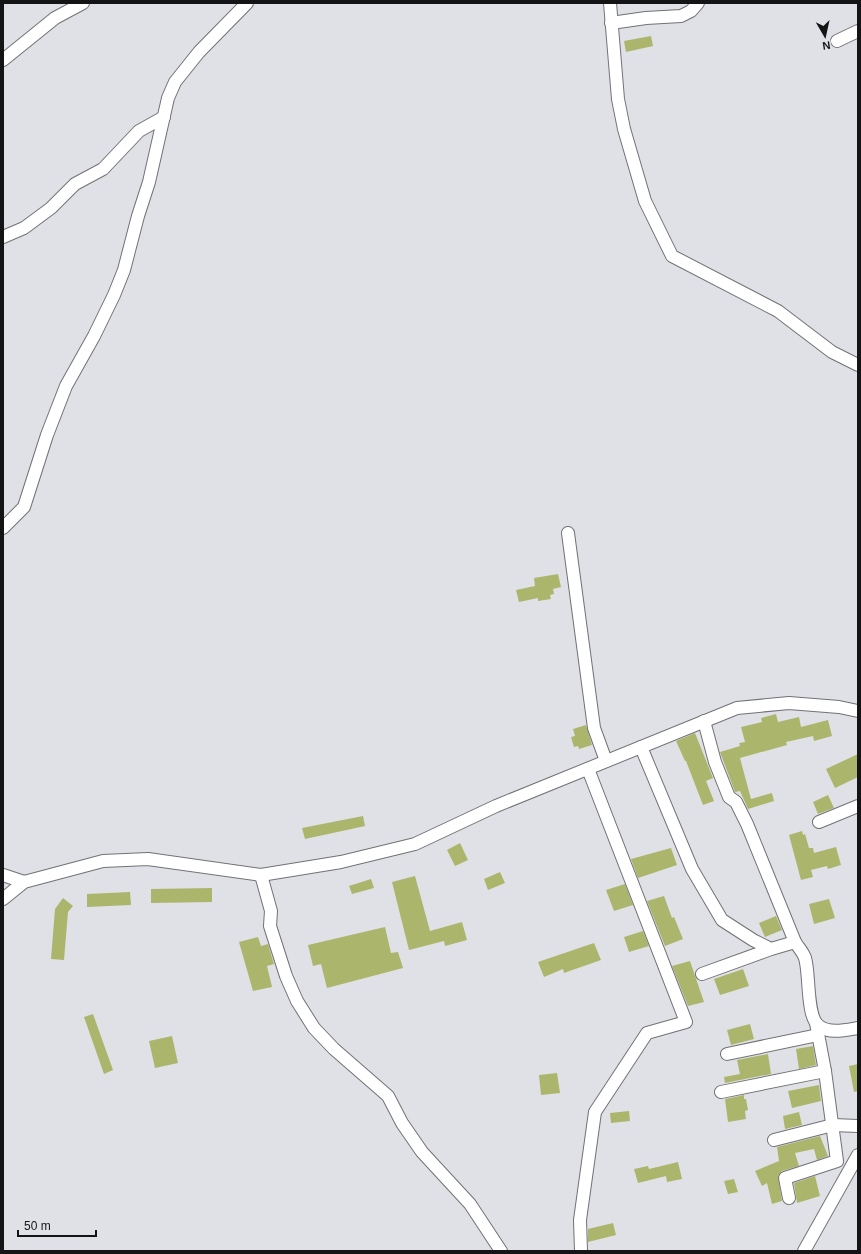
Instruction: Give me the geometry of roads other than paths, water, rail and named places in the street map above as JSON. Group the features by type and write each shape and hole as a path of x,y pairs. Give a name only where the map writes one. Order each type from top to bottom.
{"street":[{"path":"3,60 55,18 83,3"},
{"path":"3,528 24,507 36,474 40,454 63,393 114,295 124,270 138,216 149,182 168,98 175,82 199,52 246,3"},
{"path":"610,3 618,99 624,129 645,201 672,256 778,311 832,352 858,365"},
{"path":"611,23 646,18 681,16 691,11 698,3"},
{"path":"837,41 858,31"},
{"path":"3,237 24,228 51,208 75,184 103,169 139,131 164,117"},
{"path":"568,533 594,728 606,761"},
{"path":"3,899 24,882 103,861 148,859 261,875 342,862 415,844 496,806 737,708 789,703 839,707 858,711"},
{"path":"704,721 715,762 729,797 736,802 747,824 795,942 805,958 812,1014 817,1029 825,1071 833,1125 836,1161 785,1178 789,1198"},
{"path":"641,747 692,869 722,920 753,940 771,949"},
{"path":"581,1251 580,1220 595,1112 647,1033 686,1022 588,769"},
{"path":"819,822 858,806"},
{"path":"3,875 24,882"},
{"path":"261,875 271,911 270,926 286,976 297,1001 314,1028 334,1049 388,1096 402,1123 422,1152 470,1204 501,1251"},
{"path":"702,974 795,942"},
{"path":"727,1054 817,1029 819,1027 835,1031 858,1028"},
{"path":"721,1092 825,1071"},
{"path":"774,1140 833,1125 858,1126"},
{"path":"804,1251 858,1155"}]}
